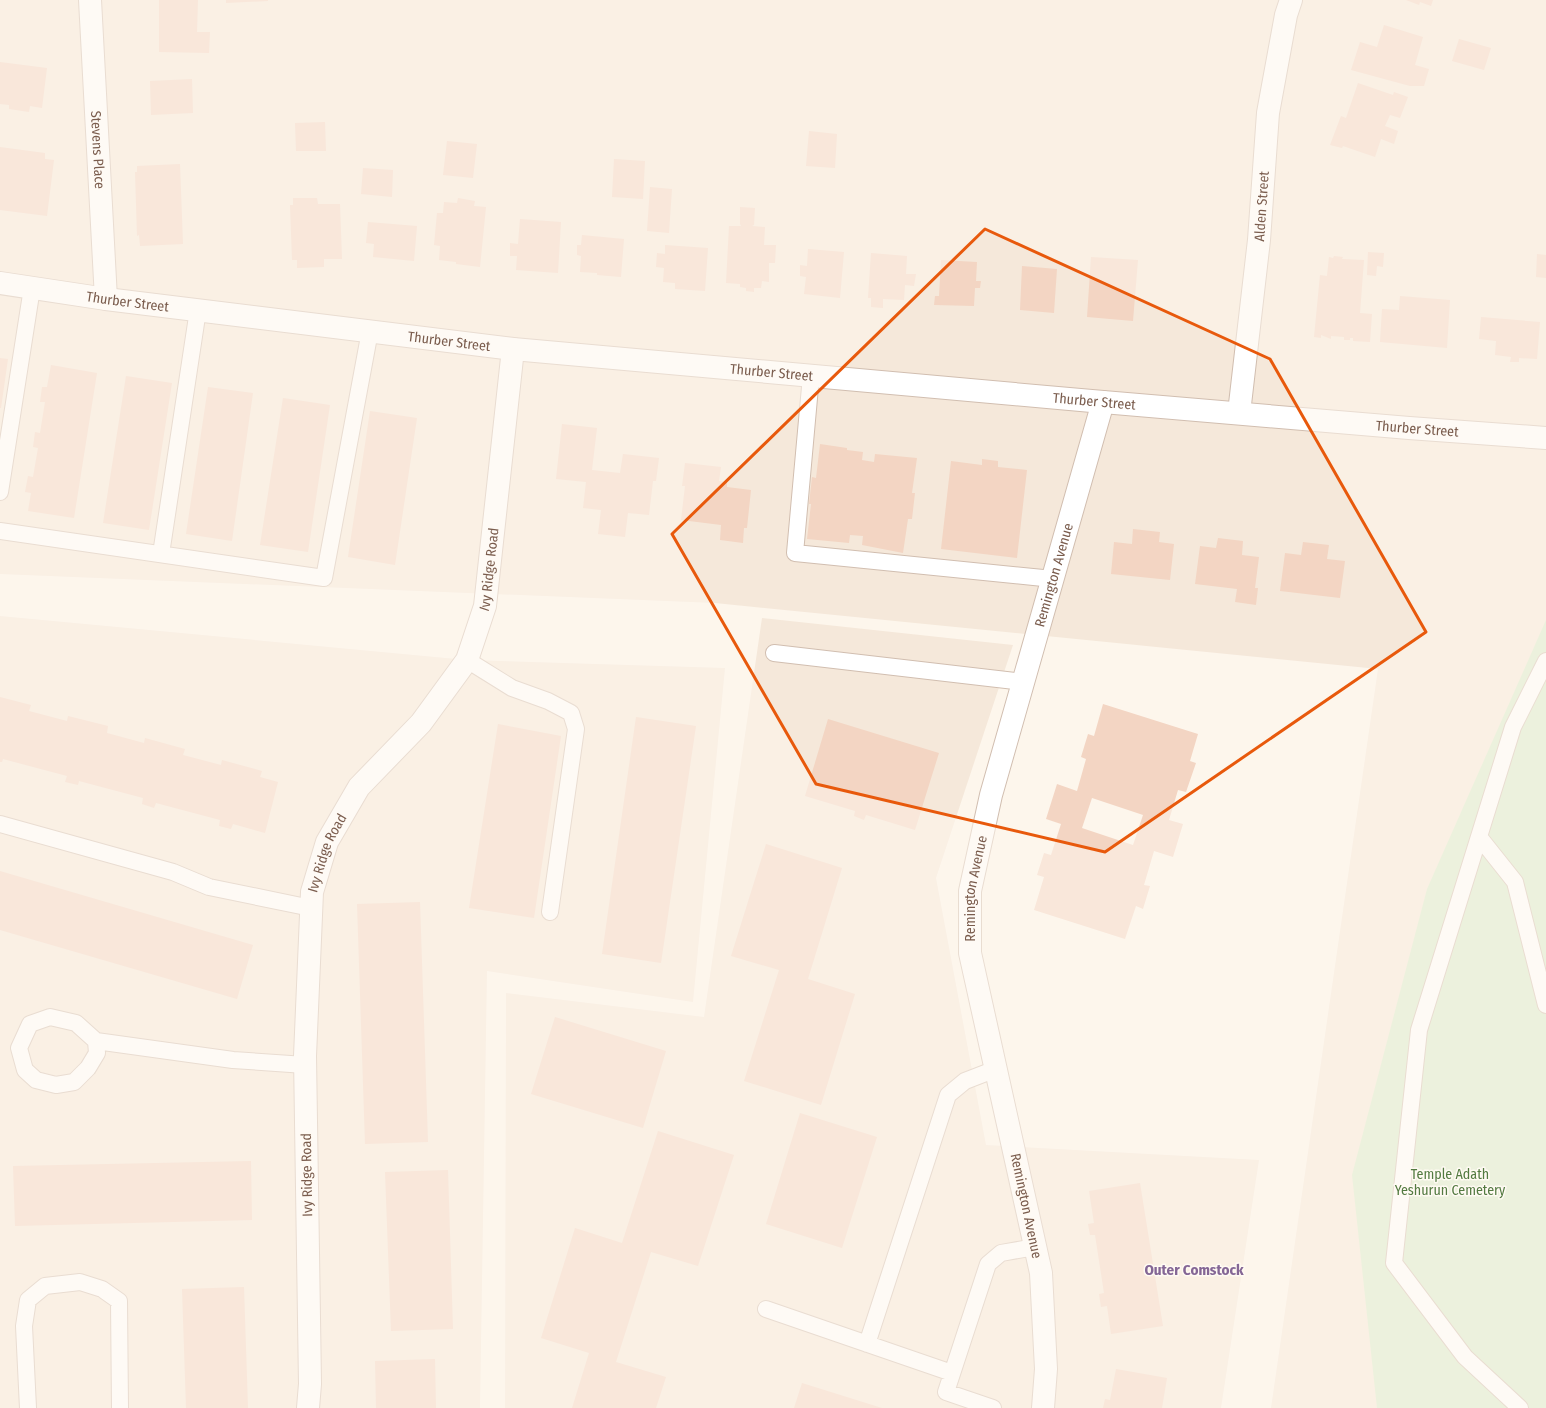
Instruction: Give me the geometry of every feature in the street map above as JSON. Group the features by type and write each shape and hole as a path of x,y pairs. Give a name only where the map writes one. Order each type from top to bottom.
{"street":[{"name":"Stevens Place","path":"90,0 106,299"},
{"name":"Alden Street","path":"1239,413 1259,240 1268,113 1286,15 1291,0"},
{"name":"Thurber Street","path":"0,283 106,299 513,349 1401,428 1546,438"},
{"name":"Ivy Ridge Road","path":"308,1408 310,1384 305,1065 312,892 327,842 359,786 421,723 467,660 485,606 513,349"},
{"name":"Remington Avenue","path":"1043,1408 1046,1369 1041,1273 970,953 970,891 991,795 1103,402"}],"lane":[{"path":"0,492 32,288"},
{"path":"161,554 198,310"},
{"path":"0,531 324,578 370,331"},
{"path":"811,376 795,553 1053,579"},
{"path":"774,653 1023,682"},
{"path":"467,660 512,688 548,701 571,713 576,729 550,912"},
{"path":"1520,1408 1465,1357 1394,1264 1419,1030 1480,838 1513,727 1546,661"},
{"path":"0,824 173,872 209,888 311,908"},
{"path":"1480,838 1515,882 1546,1004"},
{"path":"96,1041 97,1053 88,1068 74,1082 56,1086 36,1080 24,1070 19,1048 30,1024 50,1017 76,1023 96,1041 233,1060 305,1065"},
{"path":"867,1344 948,1095 965,1081 996,1069"},
{"path":"994,1408 946,1392 988,1264 1001,1253 1035,1246"},
{"path":"28,1408 24,1326 28,1300 44,1286 80,1282 102,1289 119,1301 120,1408"},
{"path":"766,1309 952,1373"}],"highlighted area":[{"path":"985,229 1270,359 1426,632 1105,852 816,784 672,534"}],"shaded area":[{"path":"0,0 1546,0 1546,1408 1271,1408 1378,669 715,603 0,574"},
{"path":"0,616 467,660 725,668 693,1002 487,971 480,1408 0,1408"},
{"path":"762,618 1013,645 936,878 986,1145 1259,1160 1221,1408 505,1408 506,993 704,1017"}],"green space":[{"name":"Temple Adath Yeshurun Cemetery","path":"1546,620 1546,1408 1377,1408 1352,1175 1427,889"}],"building":[{"path":"159,0 198,0 197,32 210,32 209,53 159,52"},
{"path":"226,0 268,0 268,1 226,3"},
{"path":"1406,0 1433,0 1431,6 1420,2 1419,5"},
{"path":"1384,25 1423,37 1415,65 1429,69 1424,86 1410,86 1351,70 1360,42 1377,47"},
{"path":"1459,39 1491,48 1484,70 1452,61"},
{"path":"0,62 47,68 42,108 30,106 29,112 9,109 9,105 0,104"},
{"path":"192,79 193,113 151,115 150,81"},
{"path":"1358,83 1393,95 1394,92 1408,97 1400,118 1390,115 1385,126 1398,131 1394,144 1381,139 1375,157 1343,146 1342,148 1330,145 1341,116 1346,118"},
{"path":"325,122 326,151 296,151 295,123"},
{"path":"809,131 837,134 835,168 806,166"},
{"path":"447,141 477,144 473,178 443,175"},
{"path":"0,147 45,153 45,159 54,160 47,216 0,210"},
{"path":"614,159 645,161 643,199 612,197"},
{"path":"180,164 183,244 140,246 139,235 137,236 135,172 137,172 137,166"},
{"path":"363,168 393,170 392,197 361,194"},
{"path":"650,187 672,189 669,233 647,231"},
{"path":"293,198 317,198 318,204 340,204 342,259 324,259 324,267 297,268 297,260 292,260 290,205 293,205"},
{"path":"458,198 475,201 474,206 486,207 480,267 439,260 440,246 434,245 437,213 443,213 444,202 457,203"},
{"path":"740,207 755,208 754,225 752,226 765,227 764,245 776,245 775,263 769,263 769,282 762,281 761,288 754,288 754,292 746,291 746,288 740,287 740,284 726,283 729,226 741,226"},
{"path":"520,219 561,222 558,273 516,270 517,256 510,256 510,243 518,244"},
{"path":"368,222 417,226 414,261 373,257 374,244 366,243"},
{"path":"582,235 624,239 621,277 580,272 581,256 577,255 577,245 581,245"},
{"path":"665,245 708,248 705,291 675,289 675,283 663,282 664,268 656,267 657,253 665,254"},
{"path":"808,249 844,252 840,298 804,294 806,277 800,276 800,265 807,266"},
{"path":"1368,252 1384,253 1383,267 1377,266 1376,276 1367,275"},
{"path":"871,253 907,256 906,274 916,274 914,286 905,285 904,300 883,299 883,308 871,307 871,298 868,298"},
{"path":"1537,254 1546,255 1546,278 1536,277"},
{"path":"1334,256 1343,257 1342,259 1364,260 1360,313 1372,314 1370,342 1353,341 1353,338 1350,338 1350,340 1344,340 1344,337 1331,336 1331,339 1321,335 1321,338 1314,337 1320,275 1327,276 1329,257 1333,258"},
{"path":"1091,257 1138,260 1133,321 1087,317"},
{"path":"941,260 977,262 976,281 981,281 980,288 975,288 974,306 934,305 935,296 939,296"},
{"path":"1022,266 1057,269 1054,313 1020,310"},
{"path":"1400,296 1450,300 1447,348 1380,342 1382,309 1399,310"},
{"path":"1481,317 1540,322 1537,359 1519,358 1519,362 1510,362 1511,357 1495,355 1496,341 1479,339"},
{"path":"0,358 8,359 1,408 0,408"},
{"path":"51,365 97,373 74,518 28,511 31,493 25,492 28,476 33,477 38,448 33,447 35,432 40,433 45,402 40,402 42,387 47,387"},
{"path":"126,376 172,383 149,530 103,523"},
{"path":"208,387 253,393 232,541 186,534"},
{"path":"283,398 330,405 308,552 260,545"},
{"path":"370,411 417,418 395,565 348,557"},
{"path":"562,424 597,428 592,470 620,473 623,454 659,458 656,481 653,481 649,515 628,513 625,537 598,534 601,510 583,508 586,482 556,479"},
{"path":"820,444 863,452 862,460 874,462 875,454 917,458 912,493 915,493 912,519 908,519 903,553 862,545 863,536 850,535 849,543 807,539 812,477 816,478"},
{"path":"982,459 998,461 998,467 1027,470 1017,558 941,549 951,461 982,465"},
{"path":"685,463 721,467 719,481 727,482 727,487 751,490 747,528 744,528 743,543 720,540 721,525 681,520 685,486 682,486"},
{"path":"1133,529 1160,532 1159,542 1174,544 1170,580 1111,574 1114,542 1132,544"},
{"path":"1218,538 1243,541 1242,555 1259,557 1255,588 1258,588 1256,605 1235,602 1237,589 1195,584 1200,546 1216,548"},
{"path":"1303,542 1329,545 1327,559 1345,561 1340,598 1280,591 1285,553 1301,555"},
{"path":"0,697 31,705 29,711 67,721 68,716 108,726 107,733 144,743 145,738 185,749 183,755 221,765 222,760 262,771 260,777 278,782 265,833 233,824 231,829 219,826 220,820 156,803 154,808 142,804 143,798 79,781 78,785 65,782 67,776 3,759 2,762 0,762"},
{"path":"1103,704 1198,734 1190,761 1196,763 1186,792 1178,790 1169,820 1183,824 1173,857 1154,851 1144,885 1150,886 1143,909 1136,906 1125,939 1034,910 1044,877 1037,875 1044,853 1051,855 1061,824 1046,819 1057,784 1077,791 1086,759 1081,757 1088,734 1094,736","holes":["1092,798 1143,815 1133,845 1082,828"]},
{"path":"636,717 696,726 661,963 602,954"},
{"path":"828,719 939,753 915,830 866,815 864,820 854,816 855,811 805,796"},
{"path":"498,724 561,736 534,918 469,908"},
{"path":"766,844 842,868 808,979 855,994 821,1105 744,1081 779,970 731,956"},
{"path":"0,871 253,945 237,999 0,930"},
{"path":"420,902 428,1142 365,1144 357,904"},
{"path":"555,1017 666,1051 643,1128 531,1094"},
{"path":"800,1113 877,1137 842,1248 766,1224"},
{"path":"658,1131 734,1155 698,1266 651,1252 616,1362 666,1377 656,1408 572,1408 589,1353 541,1338 575,1228 622,1243"},
{"path":"251,1161 252,1220 15,1226 13,1166"},
{"path":"448,1170 453,1329 391,1331 385,1172"},
{"path":"1140,1183 1163,1326 1111,1334 1107,1306 1101,1307 1099,1294 1104,1293 1095,1235 1090,1235 1088,1224 1094,1223 1089,1191"},
{"path":"244,1287 248,1408 186,1408 182,1289"},
{"path":"435,1359 436,1408 376,1408 375,1361"},
{"path":"1116,1369 1167,1378 1162,1408 1103,1408 1105,1399 1110,1400"},
{"path":"802,1383 882,1408 794,1408"}],"district":[{"name":"Outer Comstock","path":"1194,1270"}]}
